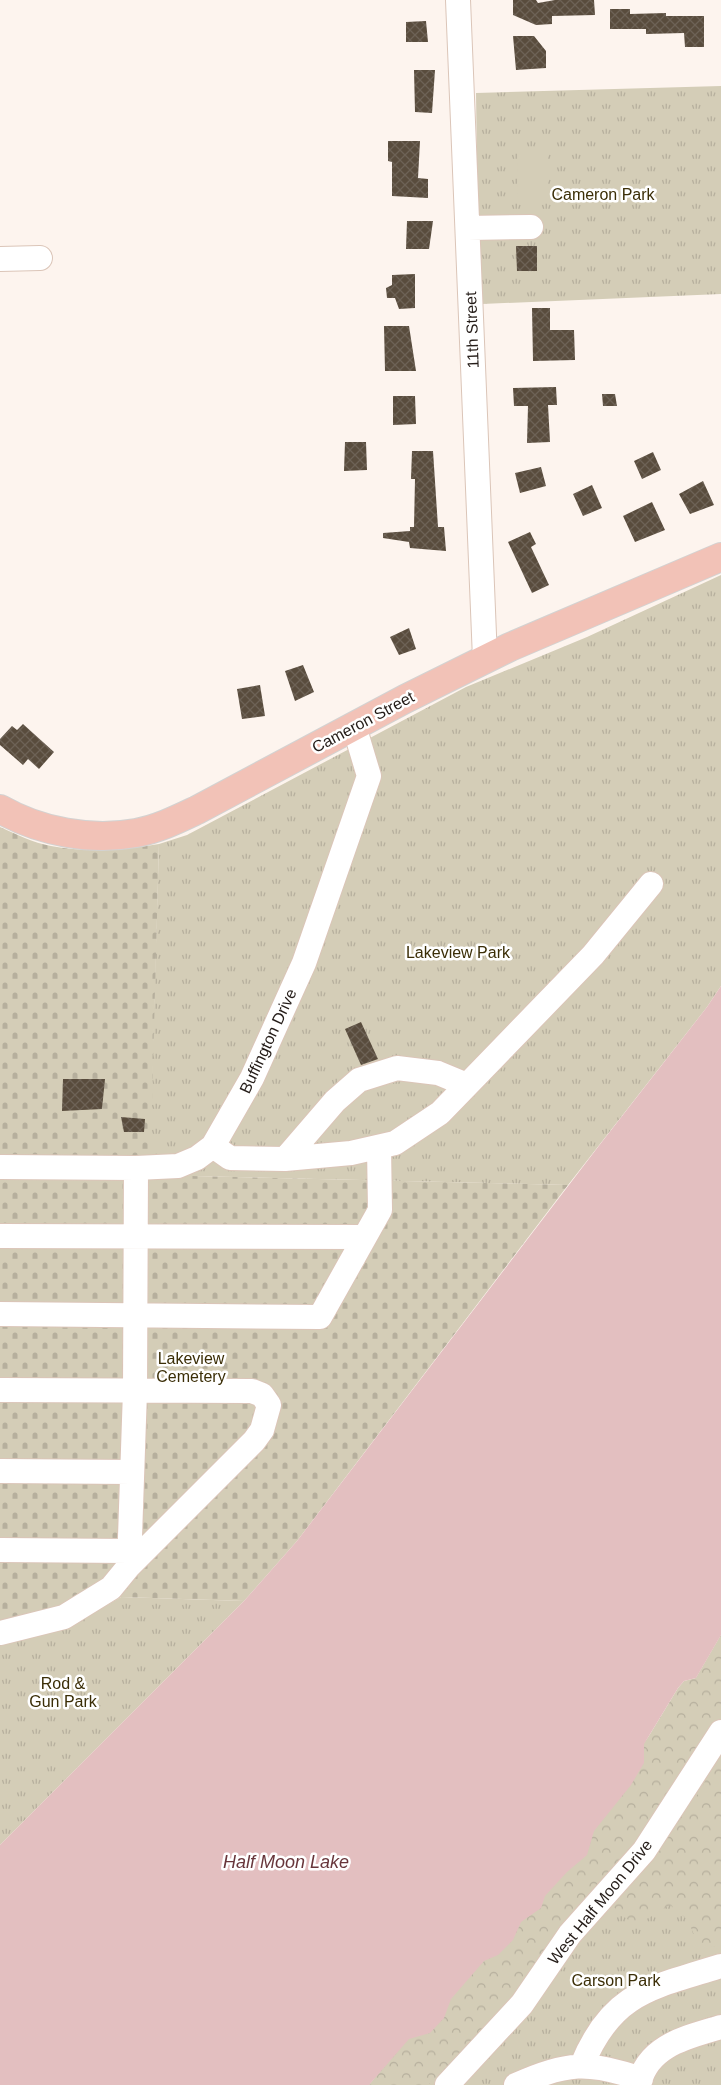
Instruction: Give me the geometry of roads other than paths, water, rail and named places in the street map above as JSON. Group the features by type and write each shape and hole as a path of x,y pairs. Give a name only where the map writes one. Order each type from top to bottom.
{"main road":[{"name":"Cameron Street","path":"0,809 34,825 65,833 101,836 136,833 166,824 197,810 485,659 721,557"}],"street":[{"name":"11th Street","path":"458,0 485,659"},
{"path":"468,228 530,226"},
{"path":"0,259 40,258"},
{"name":"Buffington Drive","path":"0,1167 136,1168 178,1166 197,1158 213,1146 252,1078 304,963 369,776 354,726"},
{"path":"213,1146 230,1158 285,1159 351,1153 394,1143 440,1112 593,955 651,884"},
{"path":"285,1159 335,1101 359,1080 397,1068 438,1073 467,1084"},
{"path":"0,1314 320,1317 380,1210 379,1147"},
{"path":"129,1559 135,1391 136,1168"},
{"path":"0,1236 364,1237"},
{"path":"0,1390 252,1391 262,1395 269,1405 262,1430 254,1440 129,1559 111,1588 64,1617 0,1633"},
{"path":"0,1471 132,1472"},
{"path":"0,1550 129,1559"},
{"name":"West Half Moon Drive","path":"447,2085 522,2004 570,1934 644,1851 721,1732"},
{"path":"582,2065 592,2039 616,2010 647,1989 721,1966"},
{"path":"516,2085 545,2071 582,2065 614,2070 640,2082 654,2057 672,2042 721,2027"}],"water":[{"name":"Half Moon Lake","path":"721,986 721,1635 696,1678 684,1681 678,1688 644,1744 644,1763 631,1785 594,1831 587,1855 567,1872 545,1896 541,1908 521,1922 513,1940 498,1955 484,1961 451,1999 444,2018 430,2033 409,2039 369,2085 0,2085 0,1845 244,1601 297,1541 707,1007"}],"park label":[{"name":"Cameron Park","path":"603,194"},
{"name":"Lakeview Park","path":"458,952"},
{"name":"Lakeview Cemetery","path":"191,1367"},
{"name":"Rod & Gun Park","path":"63,1692"},
{"name":"Carson Park","path":"616,1980"}]}
